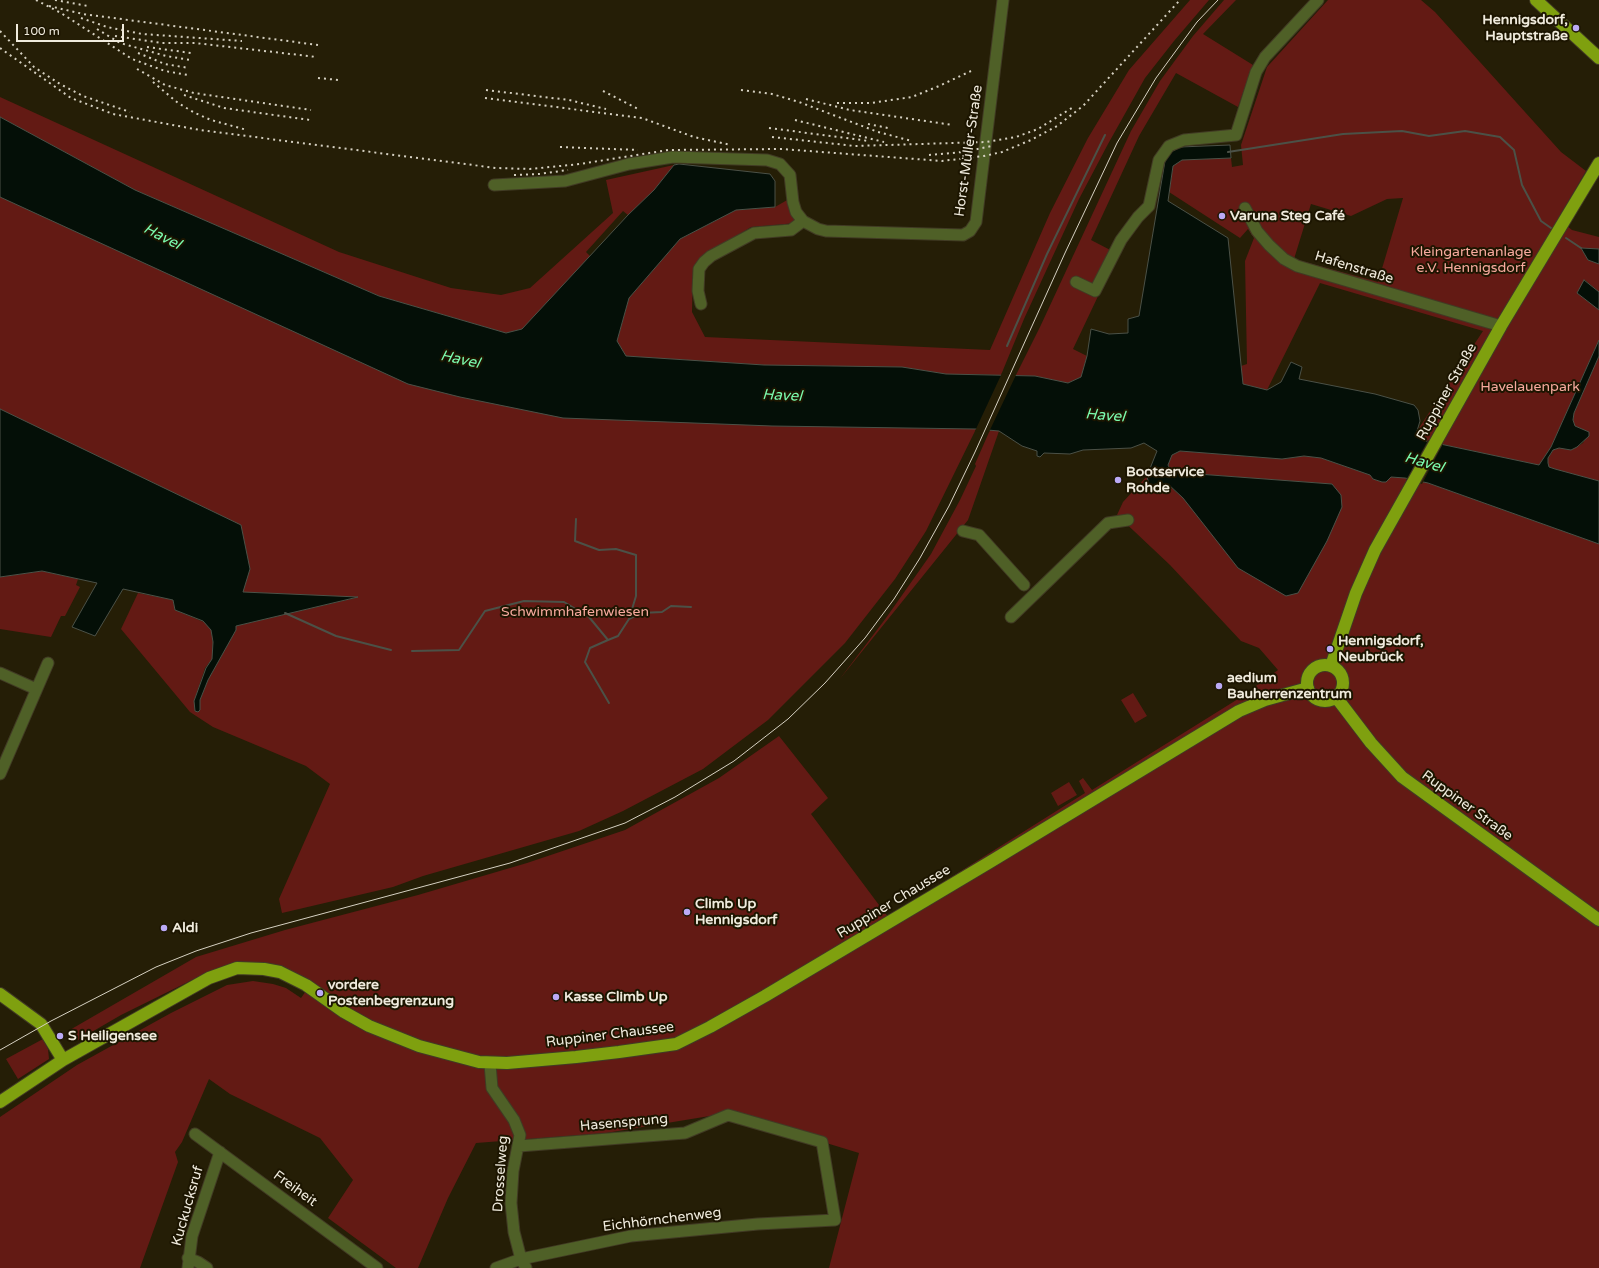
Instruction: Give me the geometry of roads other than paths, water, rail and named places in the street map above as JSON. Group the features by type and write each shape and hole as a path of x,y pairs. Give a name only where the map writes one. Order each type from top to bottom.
{"main road":[{"path":"1536,0 1599,58"},
{"name":"Ruppiner Straße","path":"1331,666 1356,593 1375,550 1408,494 1501,326 1599,163"},
{"path":"1322,666 1331,666 1341,674 1343,687 1336,698 1331,700 1319,700 1314,697 1308,688 1308,677 1314,669 1322,666"},
{"name":"Ruppiner Chaussee","path":"0,1102 63,1060 209,978 237,968 264,969 280,972 297,981 354,1018 384,1033 443,1054 490,1064 664,1047 687,1040 977,870 1232,714 1265,700 1308,688"},
{"name":"Ruppiner Straße","path":"1336,698 1371,743 1402,777 1599,920"},
{"path":"0,994 41,1024 63,1060"}],"street":[{"name":"Horst-Müller-Straße","path":"803,221 818,230 826,231 963,235 970,231 976,222 1003,0"},
{"path":"1076,282 1095,291 1121,240 1138,217 1149,206 1159,160 1169,146 1184,140 1236,135 1259,67 1265,57 1318,0"},
{"path":"494,185 565,181 629,164 673,157 767,160 780,164 790,175 793,202 796,212 803,221 792,230 754,233 711,256 699,269 698,291 701,304"},
{"name":"Hafenstraße","path":"1245,208 1257,231 1269,246 1284,259 1297,266 1501,326"},
{"path":"1012,617 1108,522 1128,520"},
{"path":"963,531 979,535 1024,585"},
{"path":"0,774 48,663"},
{"path":"0,674 36,689"},
{"name":"Drosselweg","path":"490,1064 492,1088 518,1128 520,1134 519,1146 513,1171 511,1203 514,1232 523,1263"},
{"name":"Hasensprung","path":"519,1146 685,1133 728,1115 822,1142 835,1220"},
{"name":"Freiheit","path":"195,1134 377,1268"},
{"name":"Kuckucksruf","path":"188,1263 192,1236 220,1152"},
{"name":"Eichhörnchenweg","path":"496,1268 523,1263 632,1236 758,1224 835,1220"},
{"path":"188,1263 198,1262 207,1268"}],"water":[{"name":"Havel","path":"0,117 135,190 379,296 506,333 522,329 628,215 654,190 674,165 679,164 770,174 775,181 775,207 736,210 680,239 629,298 617,341 626,356 764,365 902,367 946,374 1035,376 1068,383 1081,377 1087,356 1091,329 1109,334 1128,333 1128,319 1139,316 1166,155 1180,147 1230,145 1231,158 1182,160 1173,166 1168,201 1228,238 1243,384 1267,390 1281,382 1291,362 1302,367 1299,379 1375,394 1414,405 1418,410 1420,421 1417,431 1420,437 1426,441 1539,465 1551,447 1599,340 1599,356 1574,413 1573,420 1575,426 1589,432 1589,436 1577,447 1571,450 1559,448 1553,450 1548,458 1548,463 1549,467 1599,481 1599,544 1428,483 1405,478 1391,477 1386,482 1382,482 1373,479 1370,475 1321,458 1304,456 1282,459 1180,451 1172,455 1168,465 1171,472 1332,484 1341,495 1342,507 1327,541 1298,593 1286,596 1238,568 1183,498 1168,484 1157,487 1149,485 1147,476 1157,451 1144,443 1131,448 1083,450 1070,454 1044,453 1040,457 1037,456 1037,451 1022,446 999,431 976,429 772,426 563,418 460,397 408,384 0,197"},
{"path":"1581,248 1599,249 1599,264 1588,260"},
{"path":"1584,280 1599,292 1599,310 1577,293"},
{"path":"0,409 241,525 250,569 243,592 358,597 236,626 236,630 208,680 200,700 200,710 198,712 195,711 194,701 206,668 212,659 213,642 211,630 203,621 175,610 173,600 123,589 95,636 72,627 97,583 42,571 0,577"}],"waterway":[{"path":"1228,152 1343,134 1402,131 1429,136 1465,131 1500,137 1514,150 1522,185 1541,221 1551,228"},
{"path":"1007,346 1047,254 1105,135"},
{"path":"1566,238 1581,248"},
{"path":"412,651 459,650 485,611 524,601 564,602 589,617 608,640 618,636 629,619 636,596 636,555 616,549 599,550 575,541 576,519"},
{"path":"629,619 641,613 662,612 671,606 691,607"},
{"path":"285,613 336,636 391,650"},
{"path":"608,640 590,648 585,662 609,703"}],"tram line":[{"path":"0,1050 51,1021 156,967 196,951 251,933 510,863 625,823 675,797 734,761 788,719 825,683 865,638 894,599 920,558 949,506 975,452 1065,253 1117,143 1156,78 1197,22 1218,0"}],"railway":[{"path":"36,0 61,13 132,59 165,71 188,75"},
{"path":"55,0 88,6"},
{"path":"0,48 71,98 113,114 200,130 496,168 530,169 580,164 668,150 782,149 942,161 984,156 1002,152 1031,140 1057,126 1083,106 1180,0"},
{"path":"49,6 83,14 318,45"},
{"path":"81,18 107,27 142,34 242,41"},
{"path":"97,29 120,43 166,56 190,60"},
{"path":"0,31 34,67 60,84 83,96 130,112"},
{"path":"115,36 162,43 195,43 317,57"},
{"path":"147,47 191,53"},
{"path":"138,53 165,64 189,68"},
{"path":"137,69 165,85 194,93 311,110"},
{"path":"837,103 871,103 912,97 971,71"},
{"path":"318,78 339,80"},
{"path":"153,82 178,103 195,113 211,120 247,130"},
{"path":"486,90 569,100 606,109"},
{"path":"741,90 772,94 799,102 878,132 912,141"},
{"path":"603,91 640,110"},
{"path":"184,95 224,108 310,120"},
{"path":"485,98 642,118 694,137 731,145"},
{"path":"806,99 850,110 953,125"},
{"path":"772,137 855,146 986,142 1016,137 1038,129 1075,106"},
{"path":"795,120 884,142"},
{"path":"868,124 888,128"},
{"path":"769,128 869,141"},
{"path":"929,155 963,152 992,146"},
{"path":"560,147 638,150"},
{"path":"514,175 539,174 568,170"}],"place":[{"name":"Hennigsdorf, Hauptstraße","path":"1576,28"},
{"name":"Varuna Steg Café","path":"1222,216"},
{"name":"Bootservice Rohde","path":"1118,480"},
{"name":"Hennigsdorf, Neubrück","path":"1330,649"},
{"name":"aedium Bauherrenzentrum","path":"1219,686"},
{"name":"Climb Up Hennigsdorf","path":"687,912"},
{"name":"Aldi","path":"164,928"},
{"name":"vordere Postenbegrenzung","path":"320,993"},
{"name":"Kasse Climb Up","path":"556,997"},
{"name":"S Heiligensee","path":"60,1036"}],"park label":[{"name":"Kleingartenanlage e.V. Hennigsdorf","path":"1471,260"},
{"name":"Havelauenpark","path":"1530,387"},
{"name":"Schwimmhafenwiesen","path":"575,612"}]}
